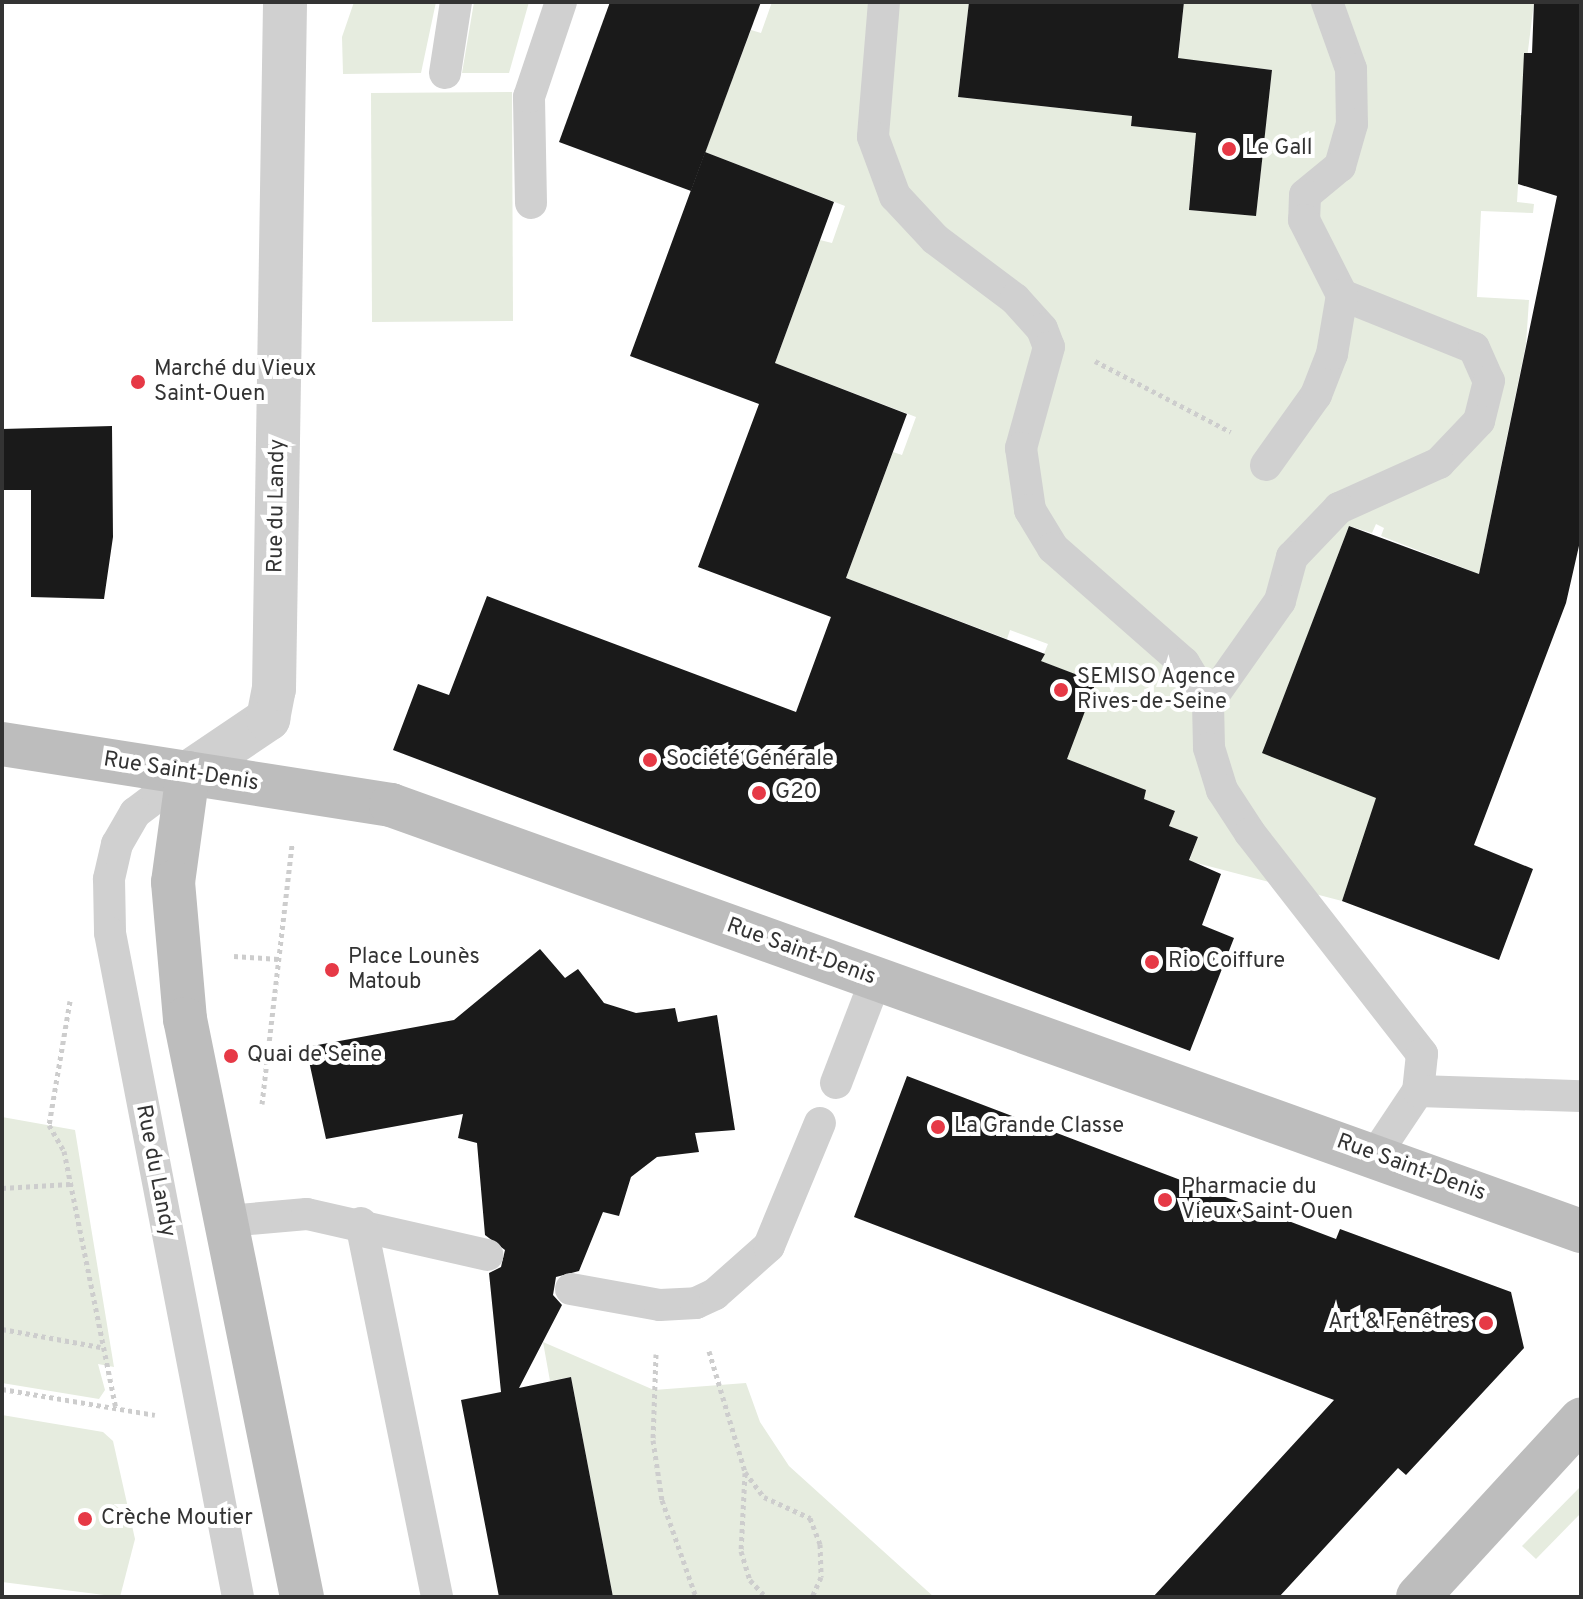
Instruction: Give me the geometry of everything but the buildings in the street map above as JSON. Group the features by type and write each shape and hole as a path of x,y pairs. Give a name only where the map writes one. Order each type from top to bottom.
{"main road":[{"name":"Rue Saint-Denis","path":"2,744 391,805 1376,1154 1581,1231"},
{"path":"188,773 174,848 175,936 185,1019 302,1597"},
{"path":"1418,1597 1581,1420"}],"street":[{"name":"Rue du Landy","path":"188,773 268,719 274,689 285,2"}],"lane":[{"path":"445,73 456,2"},
{"path":"531,203 529,97 561,2"},
{"path":"884,2 873,137 895,196 935,239 1015,299 1042,329 1049,347 1021,448 1030,510 1053,548 1184,663 1208,703 1209,748 1222,790 1422,1054 1418,1091 1376,1154"},
{"path":"1266,465 1316,395 1332,354 1342,295 1301,211 1305,195 1340,166 1352,124 1351,69 1327,2"},
{"path":"1208,703 1280,601 1292,557 1339,508 1439,463 1479,421 1489,381 1474,348 1342,295"},
{"name":"Rue du Landy","path":"188,773 135,813 117,844 109,879 110,933 238,1597"},
{"path":"836,1083 876,979"},
{"path":"1418,1091 1581,1096"},
{"path":"571,1289 660,1305 696,1303 749,1268 769,1246 820,1123"},
{"path":"228,1221 307,1214 361,1223 487,1255"},
{"path":"361,1223 437,1597"}],"path":[{"path":"1049,347 1118,368 1226,428 1266,465"},
{"path":"110,933 77,943 49,1125 64,1151 100,1347 116,1408"},
{"path":"2,1188 70,1184"},
{"path":"696,1303 745,1472 741,1551 750,1580 766,1597"},
{"path":"660,1305 653,1440 662,1500 696,1597"},
{"path":"2,1329 100,1347"},
{"path":"2,1389 203,1423"},
{"path":"745,1472 764,1497 810,1518 820,1544 821,1577 812,1597"}],"shaded area":[{"path":"354,2 436,2 421,73 343,74 342,37"},
{"path":"474,2 529,2 509,73 462,73"},
{"path":"772,2 969,2 958,97 1132,116 1131,126 1170,130 1197,124 1189,210 1256,215 1272,70 1205,62 1177,70 1184,2 1534,2 1520,115 1538,117 1519,170 1517,202 1534,204 1533,213 1481,211 1477,297 1529,300 1526,344 1479,574 1381,536 1384,528 1376,524 1372,533 1349,526 1263,752 1381,787 1342,901 1189,861 1198,837 1169,826 1175,811 1144,799 994,787 1081,720 1095,682 1041,661 1048,644 1010,630 1007,639 846,578 893,452 902,455 916,417 775,363 820,240 832,243 845,206 705,152 751,30 761,33"},
{"path":"512,92 513,321 372,322 371,93"},
{"path":"2,1117 75,1130 114,1367 98,1364 105,1390 99,1399 2,1383"},
{"path":"543,1342 654,1390 746,1383 760,1422 789,1466 934,1597 613,1597 571,1377 550,1381"},
{"name":"Crèche Moutier","path":"2,1415 103,1432 113,1441 135,1539 120,1597 2,1582"},
{"path":"1581,1486 1581,1513 1536,1559 1522,1546"}],"place":[{"name":"Le Gall","path":"1229,149"},
{"name":"Marché du Vieux Saint-Ouen","path":"138,382"},
{"name":"SEMISO Agence Rives-de-Seine","path":"1061,690"},
{"name":"Société Générale","path":"650,760"},
{"name":"G20","path":"759,793"},
{"name":"Rio Coiffure","path":"1152,962"},
{"name":"Place Lounès Matoub","path":"332,970"},
{"name":"Quai de Seine","path":"231,1056"},
{"name":"La Grande Classe","path":"938,1127"},
{"name":"Pharmacie du Vieux Saint-Ouen","path":"1165,1200"},
{"name":"Art & Fenêtres","path":"1486,1323"},
{"name":"Crèche Moutier","path":"85,1519"}]}
